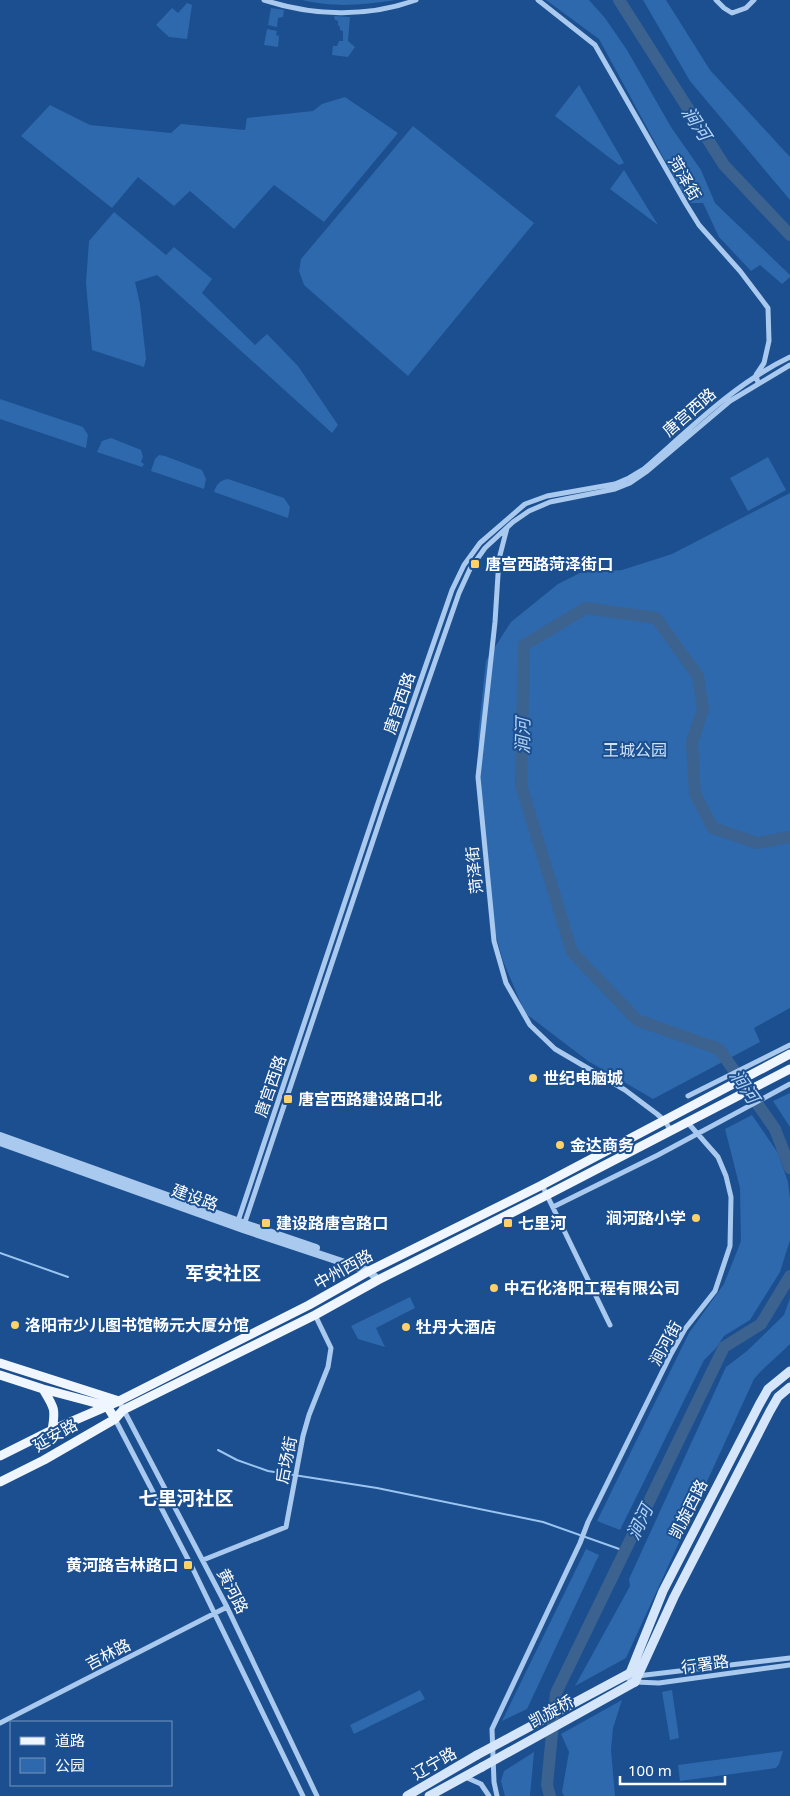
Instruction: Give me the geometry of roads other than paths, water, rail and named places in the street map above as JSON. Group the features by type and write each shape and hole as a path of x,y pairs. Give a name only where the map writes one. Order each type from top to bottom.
{"main road":[{"name":"中州西路","path":"121,1406 372,1269 542,1185 693,1106 789,1048"},
{"name":"中州西路","path":"121,1406 315,1315 378,1280 547,1196 790,1069"},
{"path":"0,1363 121,1406"},
{"name":"凯旋西路","path":"632,1677 663,1591 759,1405 768,1389 790,1371"},
{"path":"0,1375 107,1406 115,1419"},
{"name":"凯旋西路","path":"632,1677 766,1419 778,1397 790,1387"},
{"path":"44,1389 56,1413 52,1430"},
{"name":"延安路","path":"0,1456 52,1430 107,1406 121,1406 115,1419 44,1460 0,1482"},
{"name":"凯旋桥","path":"477,1755 632,1677"},
{"name":"凯旋桥","path":"482,1767 632,1677"},
{"name":"辽宁路","path":"407,1796 477,1755"},
{"name":"辽宁路","path":"429,1796 482,1767"}],"street":[{"path":"264,0 322,12 383,9 416,0"},
{"name":"菏泽街","path":"538,0 595,45 686,204 700,225 768,308 769,341 764,363 756,375"},
{"path":"716,0 732,13 746,8 754,0"},
{"name":"唐宫西路","path":"240,1225 378,803 452,590 464,565 480,544 496,528 526,504 547,496 615,484 629,478 644,468 726,397 756,375 790,357"},
{"name":"唐宫西路","path":"240,1225 459,593 470,569 485,548 529,510 550,502 616,489 630,483 646,472 730,401 790,365"},
{"path":"756,375 758,383"},
{"name":"菏泽街","path":"508,528 499,559 495,622 478,777 494,941 506,983 530,1025 555,1049 625,1090 665,1121 671,1131"},
{"path":"688,1096 789,1048"},
{"path":"553,1207 658,1155 790,1084"},
{"name":"涧河街","path":"496,1796 492,1729 580,1543 588,1522 684,1328 701,1310 714,1291 730,1246 731,1197 726,1176 718,1157 688,1122"},
{"name":"建设路","path":"0,1136 240,1225"},
{"name":"建设路","path":"0,1142 372,1269 378,1280"},
{"path":"542,1185 610,1325"},
{"name":"后场街","path":"203,1560 286,1527 296,1469 307,1422 328,1367 331,1348 315,1315"},
{"name":"黄河路","path":"121,1406 227,1607 317,1796"},
{"name":"黄河路","path":"115,1419 215,1613 302,1796"},
{"name":"吉林路","path":"0,1723 227,1607"},
{"name":"行署路","path":"632,1677 790,1658"},
{"name":"行署路","path":"632,1677 659,1683 790,1665"},
{"path":"464,1776 481,1784 489,1796"}],"waterway":[{"name":"涧河","path":"619,0 724,165 790,235"},
{"name":"涧河","path":"790,837 757,843 713,828 695,794 692,742 703,709 698,676 656,618 586,608 524,645 521,785 572,952 637,1020 719,1049 775,1129 790,1168"},
{"path":"0,1253 68,1277"},
{"name":"涧河","path":"550,1796 547,1785 556,1693 724,1347 761,1324 790,1276"},
{"path":"218,1450 237,1460 268,1471 377,1488 543,1522 625,1551"}],"place":[{"name":"唐宫西路菏泽街口","path":"475,564"},
{"name":"世纪电脑城","path":"533,1078"},
{"name":"唐宫西路建设路口北","path":"288,1099"},
{"name":"金达商务","path":"560,1145"},
{"name":"涧河路小学","path":"696,1218"},
{"name":"建设路唐宫路口","path":"266,1223"},
{"name":"七里河","path":"508,1223"},
{"name":"中石化洛阳工程有限公司","path":"494,1288"},
{"name":"洛阳市少儿图书馆畅元大厦分馆","path":"15,1325"},
{"name":"牡丹大酒店","path":"406,1327"},
{"name":"黄河路吉林路口","path":"188,1565"}],"district":[{"name":"军安社区","path":"223,1273"},
{"name":"七里河社区","path":"186,1498"}],"park label":[{"name":"王城公园","path":"635,750"}]}
